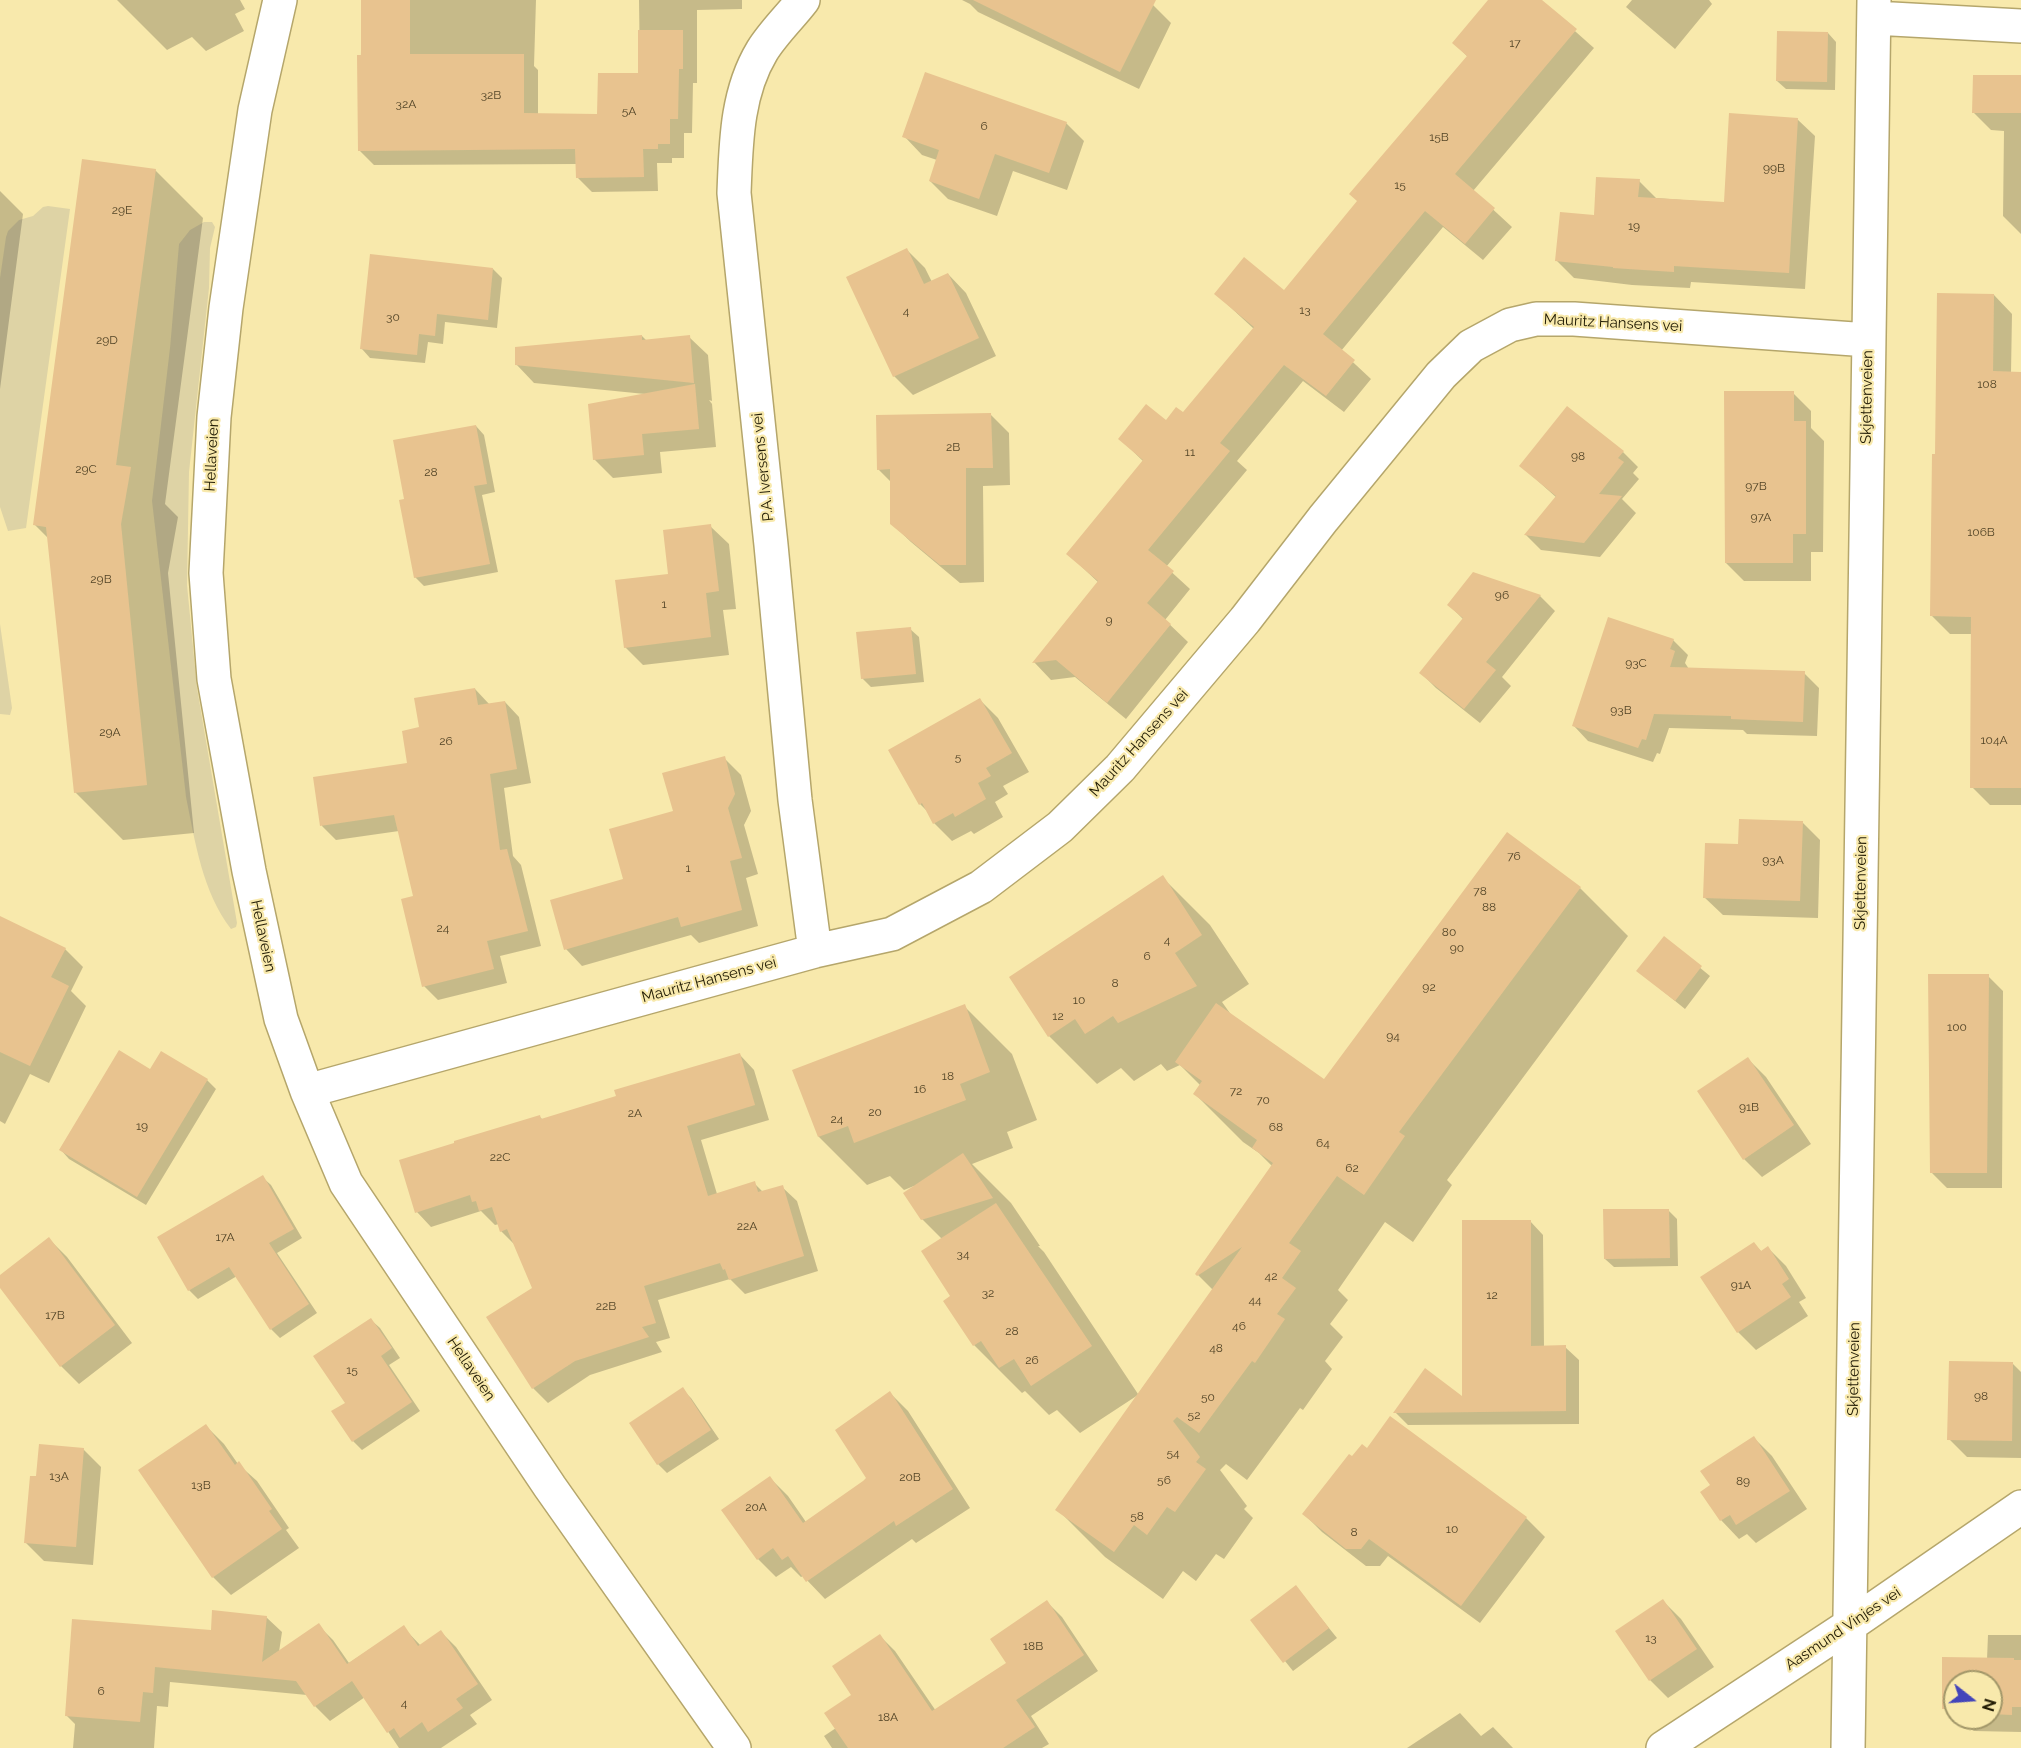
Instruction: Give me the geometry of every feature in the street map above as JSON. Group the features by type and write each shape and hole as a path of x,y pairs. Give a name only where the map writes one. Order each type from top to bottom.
{"street":[{"name":"Hellaveien","path":"280,0 255,110 226,308 214,417 206,573 214,679 249,871 281,1019 306,1091 346,1183 550,1487 734,1748"},
{"name":"P.A. Iversens vei","path":"803,0 762,51 744,94 736,138 734,192 795,800 815,951"},
{"name":"Skjettenveien","path":"1848,1748 1874,9 2021,26"},
{"name":"Mauritz Hansens vei","path":"306,1091 815,951 892,934 981,887 1060,827 1120,768 1245,620 1323,519 1434,384 1471,346 1510,325 1536,319 1574,319 1868,340"},
{"name":"Aasmund Vinjes vei","path":"1663,1748 1850,1625 2021,1507"}],"shaded area":[{"path":"43,207 70,209 26,528 8,531 0,507 0,278 8,231 19,220 33,216"},
{"path":"204,222 212,222 215,227 210,248 209,288 189,472 187,585 197,688 237,923 236,927 231,929 213,900 201,866 186,797 152,501 170,348 179,244 190,230"},
{"path":"0,624 12,708 10,715 0,714"}],"building":[{"path":"361,0 410,0 410,54 524,54 524,113 597,114 598,73 638,73 638,30 683,30 683,69 679,69 678,119 670,119 670,144 658,144 658,149 643,149 644,177 576,178 575,149 358,151 357,55 361,55"},
{"path":"973,0 1156,0 1120,72"},
{"path":"1488,0 1542,0 1577,29 1455,174 1495,208 1465,244 1425,211 1323,334 1355,360 1326,396 1284,365 1220,443 1230,451 1148,550 1174,571 1147,603 1171,624 1107,703 1056,660 1032,663 1098,581 1066,554 1143,460 1118,439 1146,404 1166,420 1176,407 1183,412 1254,327 1214,294 1244,257 1284,290 1357,201 1349,194 1467,56 1452,43"},
{"path":"1777,31 1828,32 1827,82 1776,81"},
{"path":"925,72 1067,122 1049,173 995,154 979,199 929,181 939,150 902,137"},
{"path":"1973,75 2021,75 2021,113 1972,113"},
{"path":"1729,113 1798,118 1789,273 1674,266 1674,272 1555,261 1560,212 1594,215 1596,177 1640,179 1638,197 1724,202"},
{"path":"82,159 156,169 116,465 131,467 121,524 147,785 74,793 46,527 33,525"},
{"path":"907,248 924,284 948,273 979,338 893,377 846,277"},
{"path":"370,254 493,268 488,320 437,314 435,336 419,334 417,355 360,349"},
{"path":"1937,293 1994,294 1993,371 2021,372 2021,788 1970,788 1971,617 1930,616"},
{"path":"642,335 642,340 690,335 694,383 515,365 515,347"},
{"path":"695,384 699,429 642,434 644,455 593,460 588,404"},
{"path":"1724,391 1794,391 1794,421 1806,421 1806,534 1793,534 1793,563 1725,563"},
{"path":"1567,406 1624,451 1618,458 1624,462 1599,494 1622,496 1584,543 1524,535 1556,496 1519,466"},
{"path":"991,413 993,468 966,468 966,565 940,565 890,524 890,469 877,470 876,415"},
{"path":"476,425 487,484 474,486 490,564 414,578 399,500 404,499 393,440"},
{"path":"711,524 719,591 706,593 711,637 624,648 615,580 668,574 663,530"},
{"path":"1473,572 1541,595 1486,662 1496,670 1464,709 1419,673 1463,618 1447,605"},
{"path":"1608,617 1674,639 1670,649 1675,651 1670,667 1805,671 1803,722 1731,719 1731,716 1654,714 1646,740 1642,739 1638,748 1572,726"},
{"path":"911,627 916,674 861,679 856,632"},
{"path":"475,688 478,705 505,701 517,769 490,774 500,850 507,849 528,931 487,941 494,969 422,987 401,899 413,896 394,815 320,826 313,777 407,763 402,731 419,727 414,698"},
{"path":"980,698 1012,753 986,768 991,776 978,783 986,799 955,817 953,813 933,824 922,803 919,805 888,750"},
{"path":"725,756 735,794 728,808 742,858 730,861 742,910 681,927 678,917 564,950 550,900 623,879 609,829 673,811 662,773"},
{"path":"1739,819 1803,821 1800,901 1703,898 1705,843 1738,844"},
{"path":"1507,832 1581,887 1399,1132 1405,1136 1364,1195 1337,1176 1289,1243 1301,1251 1282,1278 1296,1288 1277,1314 1285,1319 1255,1363 1252,1361 1199,1433 1177,1417 1173,1421 1200,1457 1196,1462 1206,1469 1175,1512 1167,1507 1147,1535 1134,1525 1114,1552 1055,1510 1242,1247 1197,1276 1195,1274 1273,1163 1252,1148 1257,1140 1193,1094 1202,1081 1175,1062 1216,1003 1324,1079"},
{"path":"1163,875 1202,935 1175,953 1197,986 1118,1023 1113,1016 1085,1034 1075,1019 1048,1037 1009,977"},
{"path":"0,916 66,948 51,977 69,986 30,1066 0,1052"},
{"path":"1664,936 1702,966 1675,1001 1636,971"},
{"path":"1928,974 1989,974 1987,1173 1930,1173"},
{"path":"965,1004 990,1072 960,1084 966,1100 854,1143 848,1126 818,1137 792,1070"},
{"path":"119,1050 150,1069 161,1051 208,1079 137,1197 59,1150"},
{"path":"740,1053 755,1105 687,1126 708,1196 755,1181 758,1192 783,1185 804,1256 729,1280 720,1263 644,1286 656,1323 642,1327 649,1337 575,1361 532,1389 486,1317 532,1288 507,1229 500,1232 492,1207 479,1211 476,1201 472,1202 470,1195 415,1213 399,1160 540,1115 541,1119 616,1096 614,1090"},
{"path":"1748,1057 1794,1125 1743,1160 1697,1091"},
{"path":"963,1153 993,1198 921,1220 903,1193"},
{"path":"263,1175 294,1229 269,1243 309,1304 270,1330 229,1267 188,1291 157,1237"},
{"path":"996,1203 1092,1346 1031,1386 1014,1359 999,1368 981,1341 973,1346 943,1301 950,1296 921,1251"},
{"path":"1603,1209 1669,1209 1670,1258 1604,1259"},
{"path":"1462,1220 1531,1220 1531,1346 1566,1345 1566,1411 1393,1413 1425,1368 1462,1396"},
{"path":"49,1237 115,1325 60,1367 0,1288 0,1275"},
{"path":"1754,1242 1761,1251 1768,1246 1789,1279 1782,1284 1791,1297 1737,1333 1700,1277"},
{"path":"371,1318 392,1348 381,1356 412,1402 352,1442 331,1411 345,1403 313,1356"},
{"path":"1949,1361 2013,1362 2012,1441 1947,1440"},
{"path":"683,1387 711,1430 657,1465 629,1423"},
{"path":"890,1391 953,1489 896,1526 894,1521 806,1582 788,1556 782,1560 773,1548 757,1560 721,1510 770,1476 803,1523 863,1481 866,1478 835,1430"},
{"path":"1390,1416 1527,1517 1461,1606 1369,1539 1361,1549 1346,1549 1302,1514 1349,1454 1352,1456 1362,1444 1367,1448"},
{"path":"206,1424 235,1465 239,1461 272,1509 269,1511 282,1529 212,1578 138,1470"},
{"path":"1754,1436 1790,1491 1736,1525 1730,1515 1720,1521 1700,1492 1710,1485 1700,1471"},
{"path":"39,1444 84,1448 76,1547 24,1543 30,1476 36,1476"},
{"path":"1296,1585 1329,1628 1283,1663 1250,1620"},
{"path":"1663,1599 1697,1649 1649,1681 1615,1631"},
{"path":"1047,1600 1084,1655 1016,1700 1035,1727 1003,1748 848,1748 824,1713 851,1695 832,1666 880,1634 932,1711 1006,1663 990,1639"},
{"path":"212,1610 267,1616 262,1662 319,1623 347,1664 404,1625 418,1646 441,1630 478,1684 456,1699 463,1708 428,1732 422,1722 400,1738 394,1728 387,1733 352,1681 314,1707 296,1681 155,1667 153,1693 143,1692 140,1722 65,1716 72,1619 211,1630"},
{"path":"1942,1657 2021,1660 2021,1707 2012,1707 2012,1715 2003,1715 2003,1670 1943,1670 1942,1709"}]}
